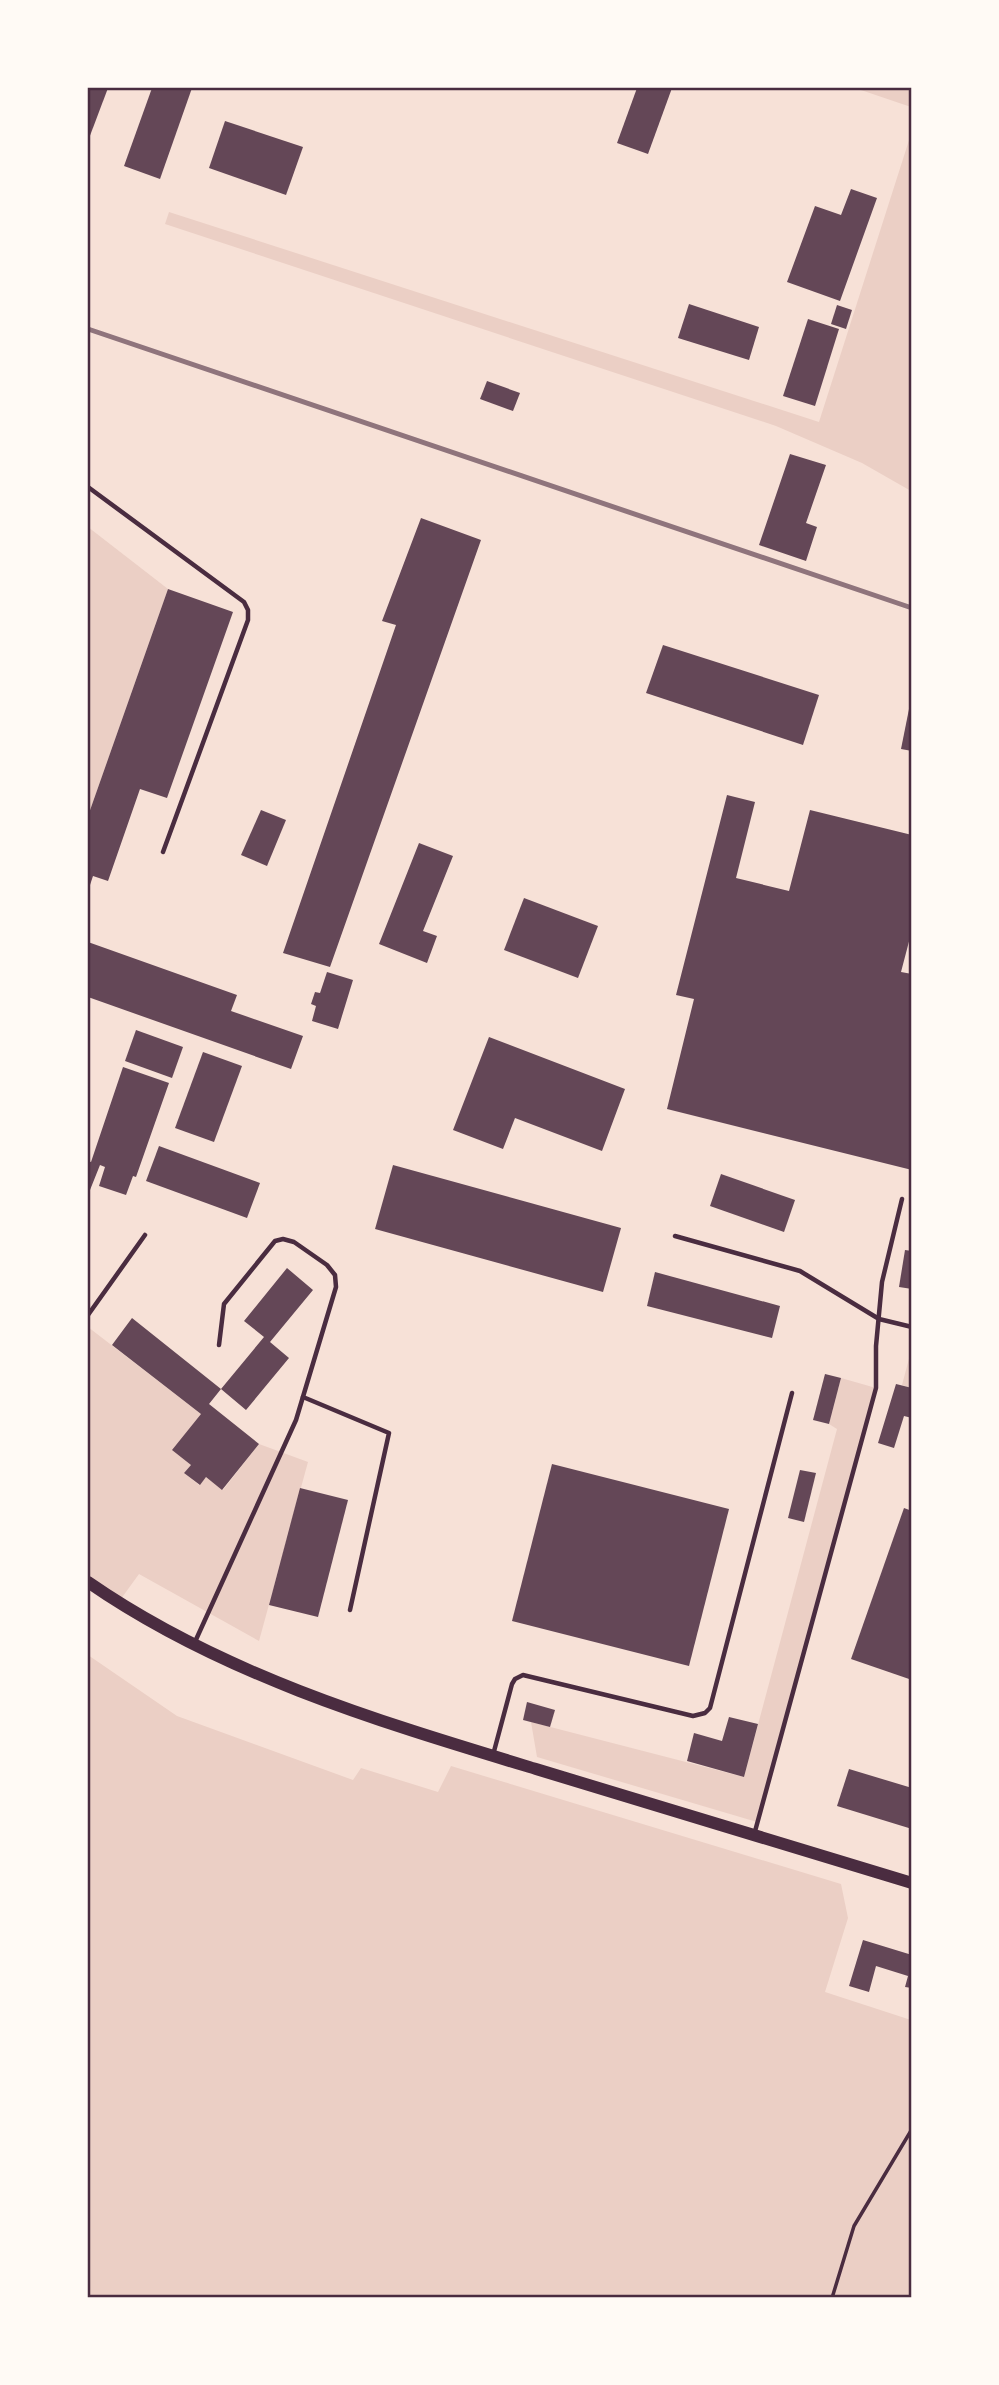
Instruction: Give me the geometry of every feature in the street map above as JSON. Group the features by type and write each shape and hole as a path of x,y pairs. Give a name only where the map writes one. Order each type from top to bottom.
{"street":[{"path":"88,1582 118,1603 194,1645 317,1699 492,1756 912,1883"}],"lane":[{"path":"88,487 244,602 248,610 248,620 163,852"},
{"path":"753,1835 876,1388 882,1282 902,1199"},
{"path":"88,1315 145,1235"},
{"path":"675,1236 800,1271 878,1319 912,1327"},
{"path":"194,1645 296,1420 336,1286 335,1275 327,1265 294,1242 284,1239 275,1241 224,1304 219,1345"},
{"path":"492,1756 512,1685 515,1679 523,1675 693,1716 705,1713 710,1708 793,1394"},
{"path":"303,1397 389,1433 350,1610"}],"path":[{"path":"832,2298 854,2226 912,2129"}],"shaded area":[{"path":"855,88 911,88 911,107"},
{"path":"911,134 911,491 862,463 776,426 165,224 169,212 819,422"},
{"path":"88,527 168,589 88,816"},
{"path":"88,1327 201,1414 173,1450 191,1465 184,1473 199,1485 206,1477 223,1490 259,1444 308,1462 259,1641 139,1574 118,1603 88,1582"},
{"path":"911,1355 911,1388 902,1385"},
{"path":"841,1378 876,1388 757,1822 537,1757 531,1722 744,1777 837,1429 829,1424"},
{"path":"88,1655 177,1716 353,1780 361,1768 438,1792 451,1766 841,1884 848,1918 825,1992 911,2020 911,2297 88,2297"}],"building":[{"path":"88,88 108,88 88,141"},
{"path":"152,88 192,88 160,179 124,166"},
{"path":"637,88 672,88 648,154 617,143"},
{"path":"225,121 303,147 286,195 209,168"},
{"path":"851,189 877,198 840,301 787,282 815,206 841,215"},
{"path":"689,304 759,327 749,360 678,338"},
{"path":"837,305 852,310 846,329 831,324"},
{"path":"808,319 839,329 815,406 783,396"},
{"path":"487,381 520,393 513,411 480,399"},
{"path":"790,454 826,465 806,523 817,527 806,561 759,545"},
{"path":"421,518 481,540 330,967 283,953 396,625 382,621"},
{"path":"168,589 233,612 167,798 140,789 108,881 93,876 88,891 88,816"},
{"path":"663,645 819,695 803,745 646,693"},
{"path":"910,704 912,705 912,751 901,749"},
{"path":"727,795 755,802 736,878 789,891 810,810 912,835 912,930 901,972 912,974 912,1170 667,1109 694,999 676,995"},
{"path":"261,810 286,820 267,866 241,855"},
{"path":"419,843 453,856 423,931 437,936 427,963 379,944"},
{"path":"524,898 598,926 578,978 504,950"},
{"path":"88,942 237,995 231,1011 303,1036 291,1069 88,997"},
{"path":"327,972 353,980 338,1029 312,1021 316,1006 311,1004 315,992 320,993"},
{"path":"136,1030 183,1047 172,1078 125,1061"},
{"path":"489,1037 625,1089 602,1151 515,1118 503,1149 453,1130"},
{"path":"203,1052 242,1066 214,1142 175,1128"},
{"path":"123,1067 169,1083 136,1177 133,1176 126,1195 99,1186 105,1167 100,1165 88,1195 88,1161 91,1162"},
{"path":"159,1146 260,1183 247,1218 146,1181"},
{"path":"393,1165 621,1228 603,1292 375,1229"},
{"path":"721,1174 795,1200 784,1232 710,1206"},
{"path":"905,1250 912,1251 912,1289 899,1287"},
{"path":"287,1268 313,1290 270,1342 289,1358 246,1410 221,1389 264,1337 244,1321"},
{"path":"655,1272 780,1306 772,1338 647,1306"},
{"path":"132,1318 221,1389 209,1404 259,1444 222,1490 206,1477 200,1485 184,1473 191,1465 172,1450 201,1414 112,1345"},
{"path":"825,1374 841,1378 829,1424 813,1420"},
{"path":"896,1384 912,1388 912,1418 904,1416 894,1448 878,1443"},
{"path":"552,1464 729,1509 689,1666 512,1621"},
{"path":"800,1470 816,1473 804,1522 788,1518"},
{"path":"300,1488 348,1500 318,1617 269,1605"},
{"path":"904,1508 912,1511 912,1680 851,1659"},
{"path":"527,1702 555,1710 550,1727 523,1720"},
{"path":"729,1717 758,1724 744,1777 687,1761 694,1733 722,1741"},
{"path":"849,1769 912,1788 912,1829 837,1806"},
{"path":"863,1940 912,1955 912,1988 905,1987 908,1976 876,1966 869,1992 849,1986"}],"railway":[{"path":"88,329 912,608"}]}
